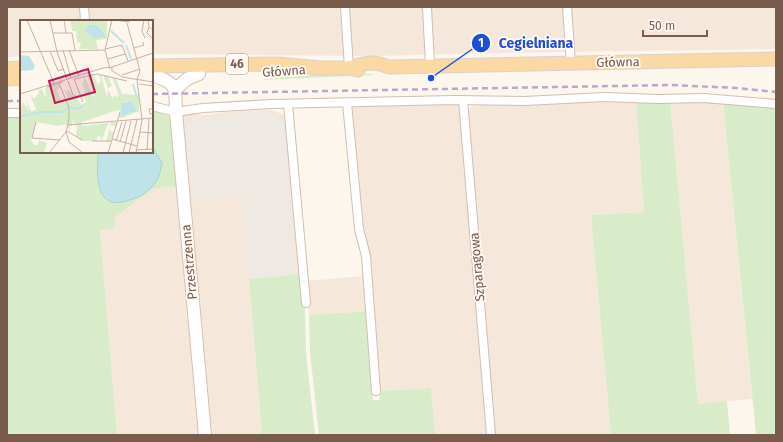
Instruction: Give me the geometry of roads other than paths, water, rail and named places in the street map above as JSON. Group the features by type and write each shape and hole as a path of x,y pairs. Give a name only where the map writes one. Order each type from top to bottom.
{"main road":[{"name":"Główna","path":"153,66 277,64 321,68 349,68 363,64 376,63 389,67 776,59"},
{"path":"7,69 20,68"},
{"name":"Główna","path":"153,75 280,72 321,68"},
{"path":"7,79 20,78"}],"street":[{"path":"84,7 85,20"},
{"path":"345,7 349,68"},
{"path":"427,7 430,66"},
{"path":"567,7 572,63"},
{"path":"153,75 166,80 176,89 187,79 199,74"},
{"name":"Przestrzenna","path":"176,89 176,112 204,435"},
{"path":"153,106 176,112 203,108 288,104 463,100 524,101 605,97 658,99 704,98 776,104"},
{"name":"Szparagowa","path":"463,100 492,435"},
{"path":"347,103 360,229 366,256 376,391"},
{"path":"288,104 306,303"},
{"path":"7,113 20,113"}],"water":[{"path":"153,148 162,163 158,179 151,188 141,196 116,203 109,201 101,192 98,172 98,153 153,153"}],"railway":[{"path":"153,94 673,85 736,88 776,92"},
{"path":"7,101 20,101"}],"place":[{"name":"Cegielniana","path":"431,78"}]}
